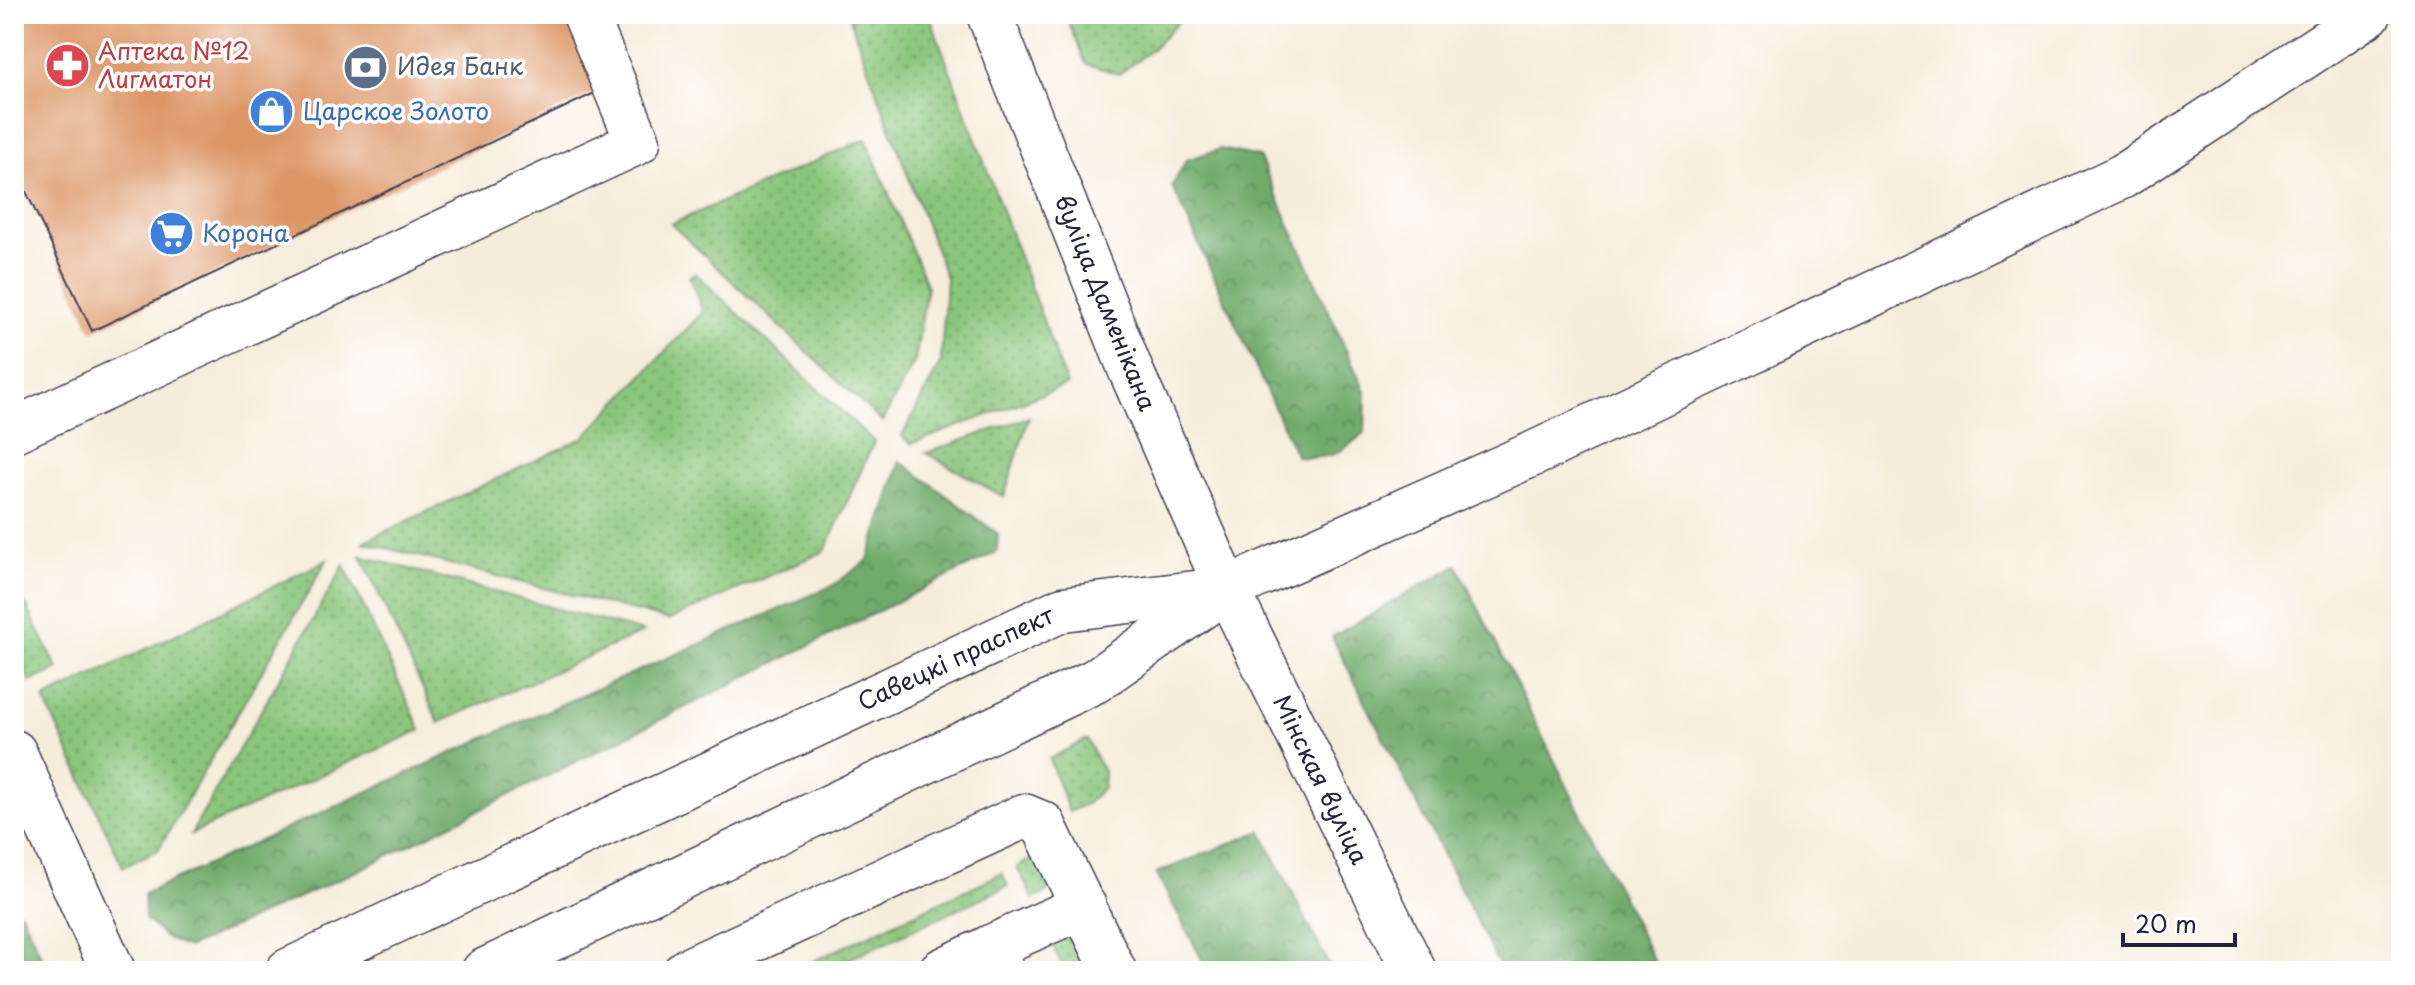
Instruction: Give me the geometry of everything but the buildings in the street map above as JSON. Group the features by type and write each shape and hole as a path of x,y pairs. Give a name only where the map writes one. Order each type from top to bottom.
{"main road":[{"path":"14,430 638,142 585,14"},
{"name":"вуліца Даменікана","path":"989,14 1131,371 1227,589"},
{"path":"484,971 1095,681 1227,589 1533,454 2123,176 2369,14"},
{"name":"Савецкі праспект","path":"288,971 1063,609 1227,589"},
{"name":"Мінская вуліца","path":"1227,589 1414,971"},
{"path":"14,752 113,971"},
{"path":"686,971 1024,816 1043,824 1114,971"},
{"path":"941,971 997,959 1084,906"}],"green space":[{"path":"848,14 929,14 1067,385 911,444 902,436 941,362 946,278"},
{"path":"1065,14 1185,15 1152,49 1119,74 1086,64"},
{"path":"866,139 927,286 915,361 882,422 671,224"},
{"path":"1220,149 1259,157 1366,394 1365,432 1334,454 1297,457 1172,186 1186,160"},
{"path":"695,273 874,442 825,551 669,620 363,542 583,438 703,312 689,277"},
{"path":"1029,417 1004,497 926,453"},
{"path":"900,461 998,534 997,552 361,869 188,948 167,939 145,919 144,894 489,736 832,586 868,560"},
{"path":"361,556 643,632 439,723"},
{"path":"327,560 158,850 123,867 44,699"},
{"path":"344,565 421,730 191,834"},
{"path":"1457,565 1659,971 1502,971 1332,637"},
{"path":"23,599 58,669 30,682 14,648 14,603"},
{"path":"1087,739 1104,774 1103,787 1088,803 1069,812 1049,759"},
{"path":"1261,831 1332,971 1208,971 1156,873"},
{"path":"1045,852 1053,884 1045,894 1033,899 1017,867"},
{"path":"1002,873 1008,886 823,971 792,971"},
{"path":"21,912 48,971 14,971 14,915"},
{"path":"1060,938 1077,943 1099,963 1083,971 1065,971 1050,941"}],"place":[{"name":"Аптека №12 Лигматон","path":"67,66"},
{"name":"Идея Банк","path":"366,67"},
{"name":"Царское Золото","path":"272,112"},
{"name":"Корона","path":"171,234"}]}
